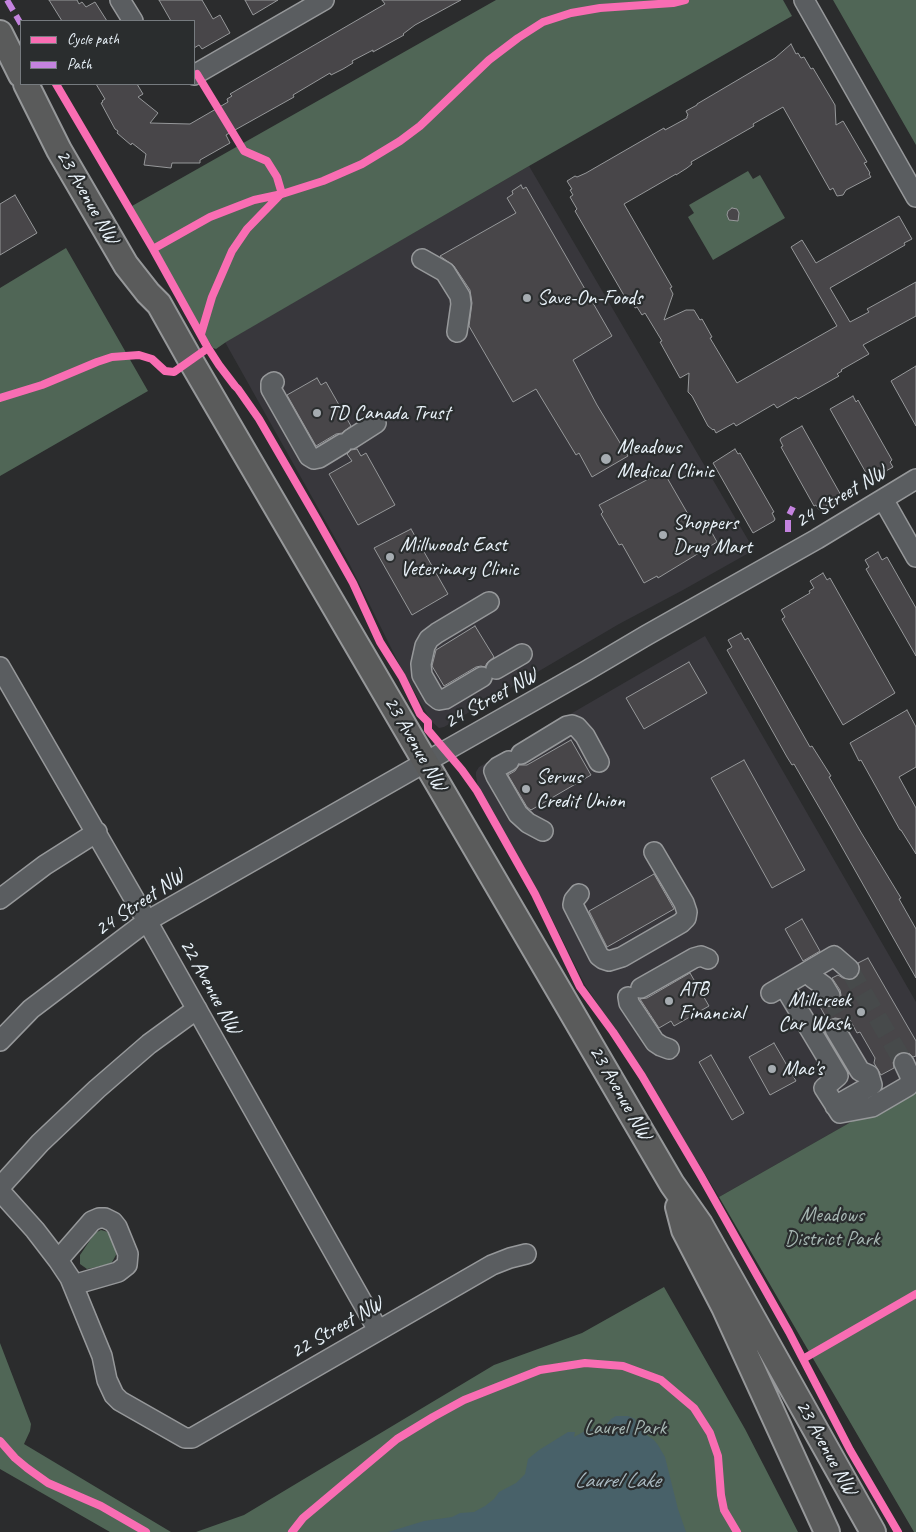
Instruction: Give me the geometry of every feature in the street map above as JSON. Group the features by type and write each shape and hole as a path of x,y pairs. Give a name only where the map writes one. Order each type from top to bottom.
{"main road":[{"path":"0,19 20,52"},
{"path":"0,33 20,73"},
{"name":"23 Avenue NW","path":"26,85 59,150 126,265 159,304 672,1184 700,1224 873,1532"},
{"name":"23 Avenue NW","path":"39,85 158,293 159,304"},
{"name":"23 Avenue NW","path":"672,1184 684,1230 724,1307 827,1532"}],"street":[{"path":"120,0 132,20"},
{"path":"195,74 324,0"},
{"path":"804,0 916,197"},
{"path":"422,259 445,272 460,296 461,304 457,332"},
{"path":"274,382 271,384 271,389 309,456 314,459 319,458 376,423"},
{"name":"24 Street NW","path":"0,1041 31,1009 148,921 817,539 916,479"},
{"path":"883,499 916,557"},
{"path":"489,602 429,639 420,664 422,675 430,691 439,700 445,699 522,654"},
{"name":"22 Avenue NW","path":"0,667 148,921 378,1330"},
{"path":"543,831 528,823 518,814 494,772 498,766 515,758 567,726 572,725 581,730 599,762"},
{"path":"0,899 45,865 97,832"},
{"path":"580,894 574,900 573,905 599,956 603,960 609,961 622,957 681,923 686,918 688,912 654,852"},
{"path":"669,1049 655,1042 629,1003 635,992 694,958 701,956 708,959"},
{"path":"849,969 834,956 811,974 777,989 838,1076 824,1088 840,1113 872,1107 908,1086 912,1078 904,1063"},
{"path":"811,974 824,986 825,999"},
{"path":"0,1187 40,1143 97,1089 149,1044 197,1009"},
{"path":"835,1106 872,1085 869,1075 860,1071 840,1026"},
{"name":"22 Street NW","path":"0,1191 35,1230 74,1285 102,1356 107,1380 114,1395 120,1401 185,1438 192,1438 492,1265 526,1254"},
{"path":"58,1260 92,1221 105,1218 113,1222 117,1228 128,1254 128,1265 118,1272 74,1285"}],"shaded area":[{"path":"529,166 754,550 619,624 444,727 439,728 431,721 402,670 349,563 225,342"},
{"path":"705,636 916,1002 916,1085 719,1197 652,1088 642,1076 628,1050 585,985 541,897 478,787 476,776 479,767"}],"green space":[{"path":"496,0 783,0 792,16 529,166 216,349 213,348 132,206"},
{"path":"833,0 916,0 916,145"},
{"path":"748,171 753,179 760,175 785,218 713,260 688,217 694,213 689,205"},
{"path":"66,248 148,391 0,476 0,288"},
{"name":"Meadows District Park","path":"916,1085 916,1532 914,1532 719,1197"},
{"path":"101,1230 108,1232 111,1236 116,1255 111,1264 87,1269 80,1264 80,1255 95,1233"},
{"name":"Laurel Park","path":"664,1287 745,1429 798,1532 196,1532 244,1515 494,1365 582,1333"},
{"path":"0,1343 31,1424 24,1444 171,1532 110,1532 0,1469"}],"water":[{"name":"Laurel Lake","path":"616,1416 628,1416 635,1419 636,1424 658,1445 665,1457 678,1509 686,1532 388,1532 424,1521 474,1512 494,1499 499,1492 516,1483 525,1474 528,1459 539,1450 568,1432 575,1432 574,1437 592,1429 597,1433"}],"building":[{"path":"49,0 77,0 79,4 82,2 86,7 95,2 106,20 61,20"},
{"path":"159,0 202,0 213,19 220,15 230,33 202,49 199,45 195,47 195,20 170,20"},
{"path":"245,0 278,0 253,15"},
{"path":"382,0 461,0 415,25 404,35 352,61 353,63 343,69 331,75 330,73 293,95 294,97 226,135 230,143 200,160 200,163 172,163 171,168 144,165 146,154 132,143 131,145 117,133 118,131 115,129 101,103 105,99 97,85 138,85 143,94 138,97 158,113 150,123 190,124 228,102 227,99 232,96 230,94 385,4"},
{"path":"791,44 796,54 798,53 801,58 804,57 811,69 813,68 835,105 836,125 843,121 867,162 864,163 871,177 846,190 843,195 837,196 833,188 830,190 783,107 691,162 692,164 676,175 624,204 672,287 670,288 673,294 664,320 686,310 694,310 700,320 702,319 712,337 710,338 737,383 837,326 791,247 802,240 816,263 899,216 912,239 904,243 905,245 830,288 850,322 869,312 867,309 916,282 916,316 863,345 869,354 841,370 837,374 839,376 798,399 796,397 777,408 774,404 736,426 734,423 716,433 714,429 708,426 688,392 689,373 680,378 660,342 662,341 645,313 642,315 632,302 629,304 575,211 577,209 570,197 573,195 570,190 572,189 567,181 575,176 586,173 664,128 665,130 687,118 686,111 775,58"},
{"name":"Save-On-Foods","path":"521,185 523,189 526,187 612,336 573,360 597,405 628,456 592,477 579,453 576,455 536,389 513,402 469,326 472,303 470,290 454,266 440,256 516,213 507,198 513,194 512,191"},
{"path":"15,195 37,233 0,255 0,204"},
{"path":"732,208 737,209 739,213 738,221 729,220 728,211"},
{"path":"916,366 916,426 891,381"},
{"name":"TD Canada Trust","path":"317,378 321,385 326,382 351,426 342,433 336,434 316,446 287,395"},
{"path":"853,396 856,402 858,400 892,460 890,462 893,467 870,480 830,409"},
{"path":"802,426 842,497 819,510 816,505 814,506 781,447 783,446 781,438"},
{"path":"357,449 361,456 366,453 395,505 358,525 329,474 352,461 347,454 351,450"},
{"path":"735,449 738,454 740,453 774,512 772,513 774,521 753,533 713,463"},
{"name":"Shoppers Drug Mart","path":"658,474 666,476 696,528 706,522 717,542 658,578 657,576 644,583 622,544 619,545 601,514 603,512 599,505"},
{"path":"411,529 448,594 412,615 374,548"},
{"path":"878,552 882,560 887,557 916,608 916,656 866,569 869,567 865,560"},
{"path":"823,573 827,580 830,578 895,693 843,725 782,619 785,617 781,610 810,593 809,591 814,588 810,581"},
{"path":"475,626 494,657 485,667 476,667 444,686 432,666 436,650"},
{"path":"741,633 745,640 748,638 810,747 812,746 831,776 829,777 901,898 899,899 916,929 916,978 727,650 732,647 728,640"},
{"path":"689,662 707,693 644,729 626,698"},
{"path":"907,710 916,727 916,767 899,777 916,808 916,854 850,743"},
{"path":"571,740 591,775 531,810 527,807 508,775 515,771 519,765 527,765"},
{"path":"744,760 805,870 772,888 711,778"},
{"path":"654,874 674,909 607,947 589,911"},
{"path":"802,919 820,951 803,961 785,929"},
{"name":"Millcreek Car Wash","path":"868,958 916,1041 916,1056 913,1057 905,1052 899,1053 895,1056 893,1062 894,1068 881,1075 874,1063 875,1058 860,1032 857,1033 850,1020 845,1023 841,1019 835,1018 828,1021 818,1003 820,1002 824,1006 830,1007 836,1005 840,1001 841,995 832,978 838,975 846,980 853,979 860,972 858,963"},
{"name":"ATB Financial","path":"690,973 709,1006 674,1026 671,1021 659,1028 640,999 647,998"},
{"name":"Mac's","path":"774,1043 796,1081 770,1095 749,1057"},
{"path":"711,1055 744,1113 732,1120 699,1062"}],"tunnel":[{"path":"849,969 904,1063"},
{"path":"830,996 845,1023"}],"marked path":[{"path":"7,0 20,22"},
{"path":"788,532 788,517 793,507"}],"cycle path":[{"path":"153,249 210,217 254,200 282,194 323,181 362,164 400,141 420,126 489,60 543,22 571,13 600,8 673,3 685,0"},
{"path":"197,74 244,151 267,161 277,177 282,194"},
{"path":"57,85 153,249 208,348 259,419 317,519 353,583 380,642 402,677 420,714 428,722 428,730 477,791 535,894 580,987 642,1076 701,1176 789,1332 850,1450 898,1532"},
{"path":"201,334 212,297 232,251 247,229 280,195"},
{"path":"0,398 42,385 112,357 139,355 152,359 165,371 174,372 208,348"},
{"path":"803,1359 916,1294"},
{"path":"292,1532 303,1518 397,1439 433,1417 464,1400 540,1370 585,1363 623,1366 661,1380 694,1408 710,1433 718,1456 724,1510 737,1532"},
{"path":"0,1441 15,1458 48,1483 101,1506 146,1532"}],"place":[{"name":"Save-On-Foods","path":"527,298"},
{"name":"TD Canada Trust","path":"317,413"},
{"name":"Meadows Medical Clinic","path":"606,459"},
{"name":"Shoppers Drug Mart","path":"663,535"},
{"name":"Millwoods East Veterinary Clinic","path":"390,557"},
{"name":"Servus Credit Union","path":"526,789"},
{"name":"ATB Financial","path":"669,1001"},
{"name":"Millcreek Car Wash","path":"861,1012"},
{"name":"Mac's","path":"772,1069"}]}
